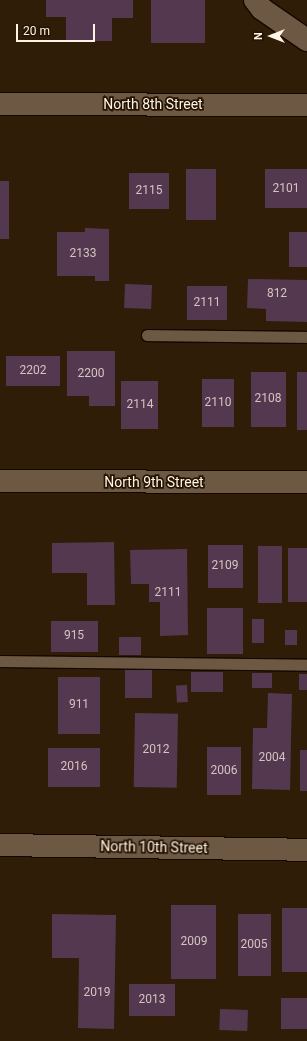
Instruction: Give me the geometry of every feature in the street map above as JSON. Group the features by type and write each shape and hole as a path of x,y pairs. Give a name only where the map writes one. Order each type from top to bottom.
{"street":[{"path":"255,0 262,9 307,40"},
{"name":"North 8th Street","path":"0,104 307,105"},
{"name":"North 9th Street","path":"0,481 307,482"},
{"name":"North 10th Street","path":"0,845 307,850"}],"lane":[{"path":"147,335 307,337"},
{"path":"0,661 307,665"}],"building":[{"path":"46,0 133,0 133,18 112,18 112,41 66,41 66,17 46,17"},
{"path":"151,0 205,0 205,43 151,43"},
{"path":"186,169 216,169 216,220 186,220"},
{"path":"265,169 307,169 307,208 265,208"},
{"path":"129,173 169,173 169,209 129,209"},
{"path":"0,181 9,181 9,239 0,239"},
{"path":"85,228 109,229 109,281 95,281 95,276 57,276 57,232 85,232"},
{"path":"289,232 307,232 307,267 289,267"},
{"path":"248,279 307,280 307,322 266,321 266,309 247,308"},
{"path":"125,284 152,285 151,309 124,308"},
{"path":"187,286 227,286 227,320 187,320"},
{"path":"67,351 115,351 115,406 89,406 89,396 67,396"},
{"path":"6,356 60,356 60,386 6,386"},
{"path":"251,372 286,372 286,427 251,427"},
{"path":"297,372 307,372 307,430 297,430"},
{"path":"202,379 234,379 234,427 202,427"},
{"path":"121,381 158,381 158,429 121,429"},
{"path":"114,542 115,605 87,605 87,573 52,573 52,543"},
{"path":"208,545 243,545 243,588 208,588"},
{"path":"258,546 282,546 282,603 258,603"},
{"path":"288,548 307,548 307,602 288,602"},
{"path":"187,549 188,635 160,636 160,602 149,602 149,584 131,584 130,550"},
{"path":"207,608 243,608 243,654 207,654"},
{"path":"252,619 264,619 264,643 252,643"},
{"path":"51,621 98,621 98,652 51,652"},
{"path":"285,630 297,630 297,645 285,645"},
{"path":"119,637 141,637 141,655 119,655"},
{"path":"125,670 152,670 152,698 125,698"},
{"path":"191,672 223,672 223,692 191,692"},
{"path":"252,673 272,673 272,688 252,688"},
{"path":"299,674 307,674 307,690 299,690"},
{"path":"58,677 100,677 100,734 58,734"},
{"path":"187,685 188,702 177,703 176,686"},
{"path":"268,693 292,694 290,790 252,789 253,728 267,728"},
{"path":"135,713 178,714 177,788 134,787"},
{"path":"207,747 241,747 241,795 207,795"},
{"path":"48,748 100,748 100,787 48,787"},
{"path":"300,750 307,750 307,791 300,791"},
{"path":"171,905 216,905 216,979 171,979"},
{"path":"282,908 307,908 307,972 282,972"},
{"path":"52,914 116,915 114,1029 78,1028 79,958 52,958"},
{"path":"238,914 271,914 271,976 238,976"},
{"path":"129,984 175,984 175,1016 129,1016"},
{"path":"281,998 307,998 307,1029 281,1029"},
{"path":"220,1009 248,1010 247,1031 219,1030"}]}
